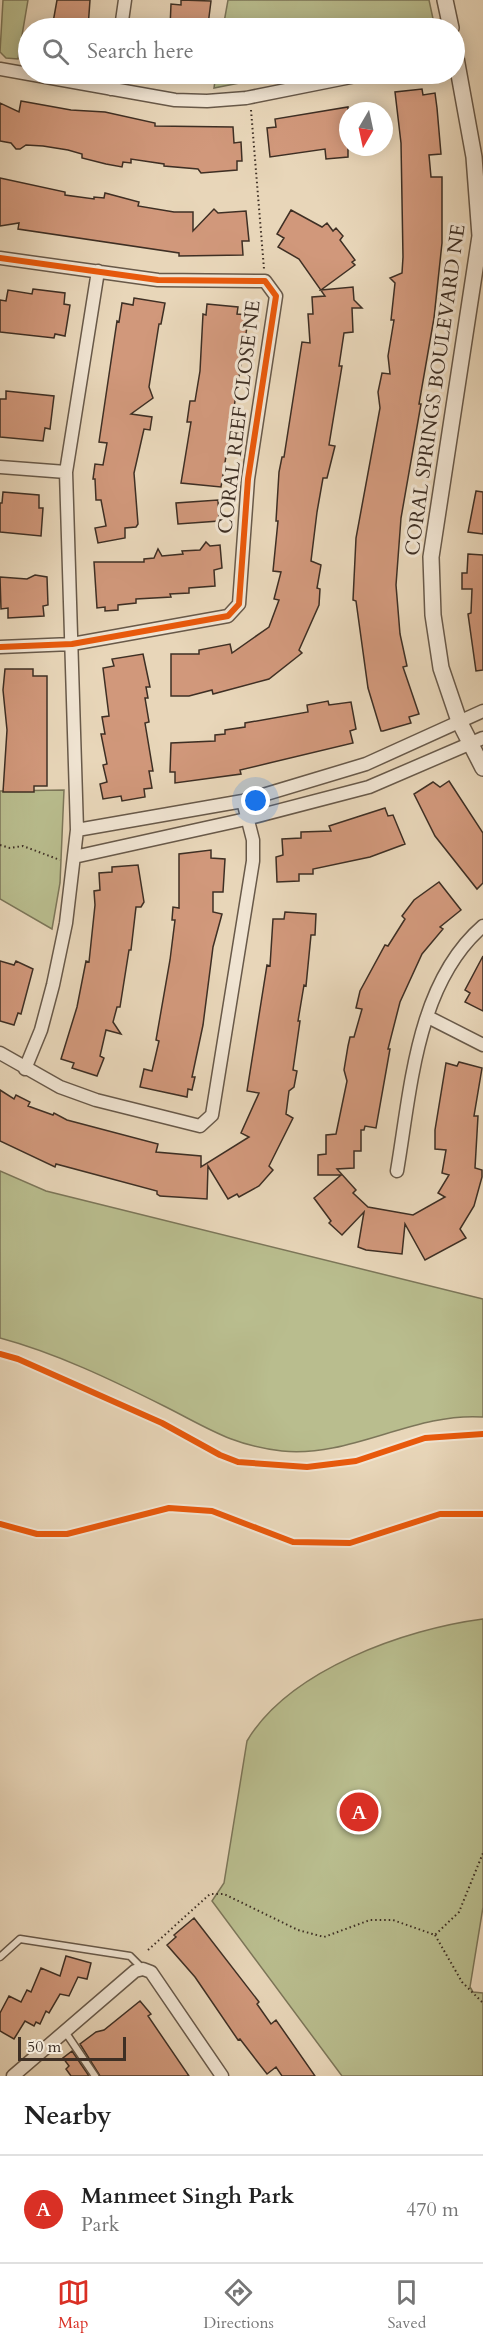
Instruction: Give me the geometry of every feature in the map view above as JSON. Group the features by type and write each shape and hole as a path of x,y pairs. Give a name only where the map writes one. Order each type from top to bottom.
{"street":[{"path":"122,18 125,0"},
{"path":"446,0 449,18"},
{"path":"0,69 18,72"},
{"path":"83,84 175,100 207,102 246,98 316,84"},
{"path":"111,89 112,84"},
{"name":"CORAL SPRINGS BOULEVARD NE","path":"461,84 474,157 481,236 431,557 433,615 441,668 459,721 476,741 483,768"},
{"name":"CORAL REEF CLOSE NE","path":"0,258 158,279 265,281 276,296 248,479 239,603 228,616 72,644 0,647"},
{"path":"25,1069 41,1030 53,985 66,923 77,830 66,472 98,271"},
{"path":"0,467 66,472"},
{"path":"77,830 243,801 366,764 483,711"},
{"path":"74,857 246,819 369,787 476,741"},
{"path":"0,1053 60,1087 96,1100 200,1126 207,1122 212,1115 253,861 253,840 243,801"},
{"path":"397,1170 418,1049 439,984 470,937 483,926"},
{"path":"428,1017 483,1045"},
{"path":"13,2076 66,2033 135,1971 143,1969 150,1972 222,2076"}],"lane":[{"path":"0,1957 20,1939 130,1956 143,1969"},
{"path":"66,2033 95,2076"}],"path":[{"path":"251,107 265,281"},
{"path":"0,845 10,848 23,846 62,861"},
{"path":"435,1935 459,1912 483,1853"},
{"path":"148,1950 210,1894 224,1894 298,1930 324,1937 370,1920 393,1920 435,1935 462,1982 483,2003"}],"green space":[{"path":"3,0 28,0 25,18 18,18 18,59 6,58 0,52"},
{"path":"228,0 429,0 433,18 225,18"},
{"path":"215,84 234,84 214,88"},
{"path":"64,790 60,883 52,929 0,899 0,791"},
{"path":"0,1171 46,1191 483,1299 483,1417 457,1417 432,1421 333,1448 282,1451 234,1440 84,1368 42,1351 0,1338"},
{"path":"483,1619 483,1907 470,1987 473,1992 483,1993 483,2076 342,2076 212,1901 224,1883 247,1741 266,1716 291,1693 352,1657 419,1632"}],"building":[{"path":"57,0 90,0 89,18 54,18"},
{"path":"181,0 211,1 209,18 170,18 171,4 181,5"},
{"path":"422,89 423,95 435,93 437,108 441,154 429,155 431,177 442,177 442,243 434,318 401,518 396,585 400,634 407,666 403,667 419,714 409,717 411,723 381,731 368,688 356,601 353,600 356,538 380,408 378,392 382,373 390,374 388,356 394,320 391,320 395,283 390,278 402,273 401,143 395,92"},
{"path":"21,101 71,110 105,112 155,123 155,126 233,127 234,143 241,142 242,161 237,161 237,170 201,173 198,169 164,166 164,164 131,159 131,163 123,162 122,167 82,158 82,154 68,150 43,146 26,145 16,149 11,143 0,141 0,103 19,112"},
{"path":"339,108 339,156 348,157 326,159 325,149 270,157 267,128 276,127 275,119"},
{"path":"0,178 65,192 65,195 94,199 94,197 104,198 105,193 139,202 138,206 174,212 193,212 193,231 214,209 218,213 246,211 249,241 242,241 243,255 179,256 179,253 18,229 19,223 0,226"},
{"path":"291,210 322,227 327,223 333,231 336,228 343,236 340,240 355,260 352,262 355,265 321,290 353,287 354,300 362,308 352,308 353,332 344,333 339,366 342,366 329,445 335,446 327,478 323,478 317,512 311,561 321,565 317,588 320,589 319,605 299,650 302,653 269,679 213,694 212,690 189,696 171,696 171,654 199,654 199,650 230,644 232,653 269,627 279,600 274,599 281,572 273,571 278,521 276,521 279,472 282,457 284,457 302,342 310,343 308,314 313,314 312,297 325,296 299,259 278,247 284,238 277,234"},
{"path":"33,289 65,293 64,304 70,305 65,336 55,334 54,338 0,332 0,300 6,301 8,290 32,294"},
{"path":"134,298 165,303 161,324 159,324 149,387 153,398 131,414 152,417 150,430 144,429 134,473 138,524 136,527 125,528 125,538 98,543 95,528 106,526 101,500 96,500 95,479 93,479 95,464 103,465 107,443 99,442 117,321 119,322 122,303 133,305"},
{"path":"207,304 238,307 237,314 249,315 221,487 181,483 191,422 187,422 190,401 195,401 200,371 203,314 206,315"},
{"path":"6,391 54,396 50,429 45,428 43,441 0,437 0,399 6,399"},
{"path":"476,491 483,492 483,534 468,532"},
{"path":"3,492 39,495 39,508 43,508 41,536 0,532 0,503 2,503"},
{"path":"218,500 219,521 178,524 176,503"},
{"path":"206,542 210,546 220,545 222,568 214,570 215,586 189,588 189,593 170,594 171,597 136,599 136,603 118,605 118,610 105,611 105,607 97,608 94,562 144,562 144,559 154,558 158,549 162,556 183,554 182,551 200,550"},
{"path":"468,554 483,555 483,670 476,671 468,614 471,613 472,589 462,589 462,573 467,573"},
{"path":"35,575 47,577 48,605 43,606 44,616 8,618 8,608 1,609 0,577 27,579"},
{"path":"143,654 150,687 146,687 148,698 145,698 149,722 145,723 153,771 149,771 152,788 144,789 145,797 122,801 121,796 103,799 100,784 107,782 103,765 107,764 101,734 105,734 102,717 109,716 103,668 114,666 112,659"},
{"path":"5,669 33,669 33,676 47,676 47,786 34,786 34,792 3,792 7,730 3,690"},
{"path":"328,701 329,705 351,702 356,729 350,731 353,743 240,770 241,774 175,783 175,772 170,772 171,743 215,741 215,735 225,734 225,730 245,727 245,723 308,712 307,705"},
{"path":"449,781 483,833 483,883 477,889 435,836 414,794 433,782 440,787"},
{"path":"385,808 388,816 393,815 405,844 370,857 313,869 313,874 299,874 299,881 277,882 276,857 283,855 282,839 301,838 301,832 331,831 329,826"},
{"path":"211,850 211,858 225,859 223,892 213,892 213,912 222,914 213,947 203,1025 192,1077 195,1077 192,1090 188,1089 187,1097 140,1087 144,1069 152,1071 159,1041 156,1040 175,920 172,920 173,907 179,908 179,854"},
{"path":"138,865 144,902 141,907 136,907 131,950 129,950 120,1007 117,1007 113,1022 121,1034 106,1030 100,1056 104,1058 97,1076 72,1068 74,1063 61,1059 77,1007 86,961 89,962 95,905 94,891 100,890 99,873 112,872 112,867"},
{"path":"439,882 461,910 440,927 443,929 422,954 400,1002 388,1049 390,1049 376,1128 365,1126 364,1130 361,1130 361,1151 354,1151 354,1168 337,1169 356,1190 353,1193 368,1207 413,1215 445,1197 438,1193 449,1175 442,1173 446,1150 435,1149 435,1130 446,1063 457,1066 459,1062 482,1068 474,1116 478,1116 475,1168 482,1170 482,1177 474,1206 460,1229 466,1238 425,1260 405,1224 402,1254 366,1250 358,1247 364,1212 342,1235 329,1223 331,1221 314,1198 341,1175 318,1175 318,1155 326,1154 326,1135 336,1134 347,1081 344,1070 348,1046 350,1037 354,1037 362,1009 356,1008 360,991 385,945 388,946 405,919 402,916 414,900"},
{"path":"285,912 316,914 315,935 311,935 306,986 304,985 298,1021 300,1021 293,1070 297,1071 294,1087 289,1091 286,1114 293,1118 269,1166 273,1170 259,1186 239,1197 237,1194 228,1199 208,1166 207,1199 160,1196 157,1191 56,1164 55,1167 0,1141 0,1090 14,1099 16,1095 30,1102 28,1106 53,1115 54,1113 67,1120 158,1144 156,1152 201,1156 201,1167 249,1137 241,1133 259,1093 247,1091 267,965 270,966 273,919 284,919"},
{"path":"483,956 483,1011 465,1002 470,993 465,990"},
{"path":"0,961 14,965 16,961 33,969 21,1014 18,1013 14,1025 0,1021"},
{"path":"194,1918 259,2002 257,2004 271,2024 276,2020 315,2076 282,2076 276,2067 267,2074 240,2039 238,2040 195,1977 167,1945 176,1937 174,1935"},
{"path":"66,1956 91,1963 87,1979 78,1977 69,1996 60,1994 49,2013 46,2011 40,2024 36,2022 34,2026 25,2021 14,2039 0,2031 0,2013 9,1996 21,2002 27,1990 31,1992 41,1968 60,1976"},
{"path":"140,2001 151,2014 148,2016 189,2076 100,2076 80,2044 96,2032 104,2030"},
{"path":"72,2051 89,2076 71,2076 66,2069 69,2066 63,2058"}],"cycle path":[{"path":"0,258 158,280 265,281 276,296 248,479 239,604 228,616 72,644 0,647"},
{"path":"0,1354 18,1359 162,1423 220,1455 238,1462 307,1467 356,1461 425,1438 483,1434"},
{"path":"0,1524 37,1534 67,1534 169,1508 212,1511 293,1542 350,1543 440,1514 483,1514"}],"place":[{"name":"Manmeet Singh Park","path":"359,1812"}]}
